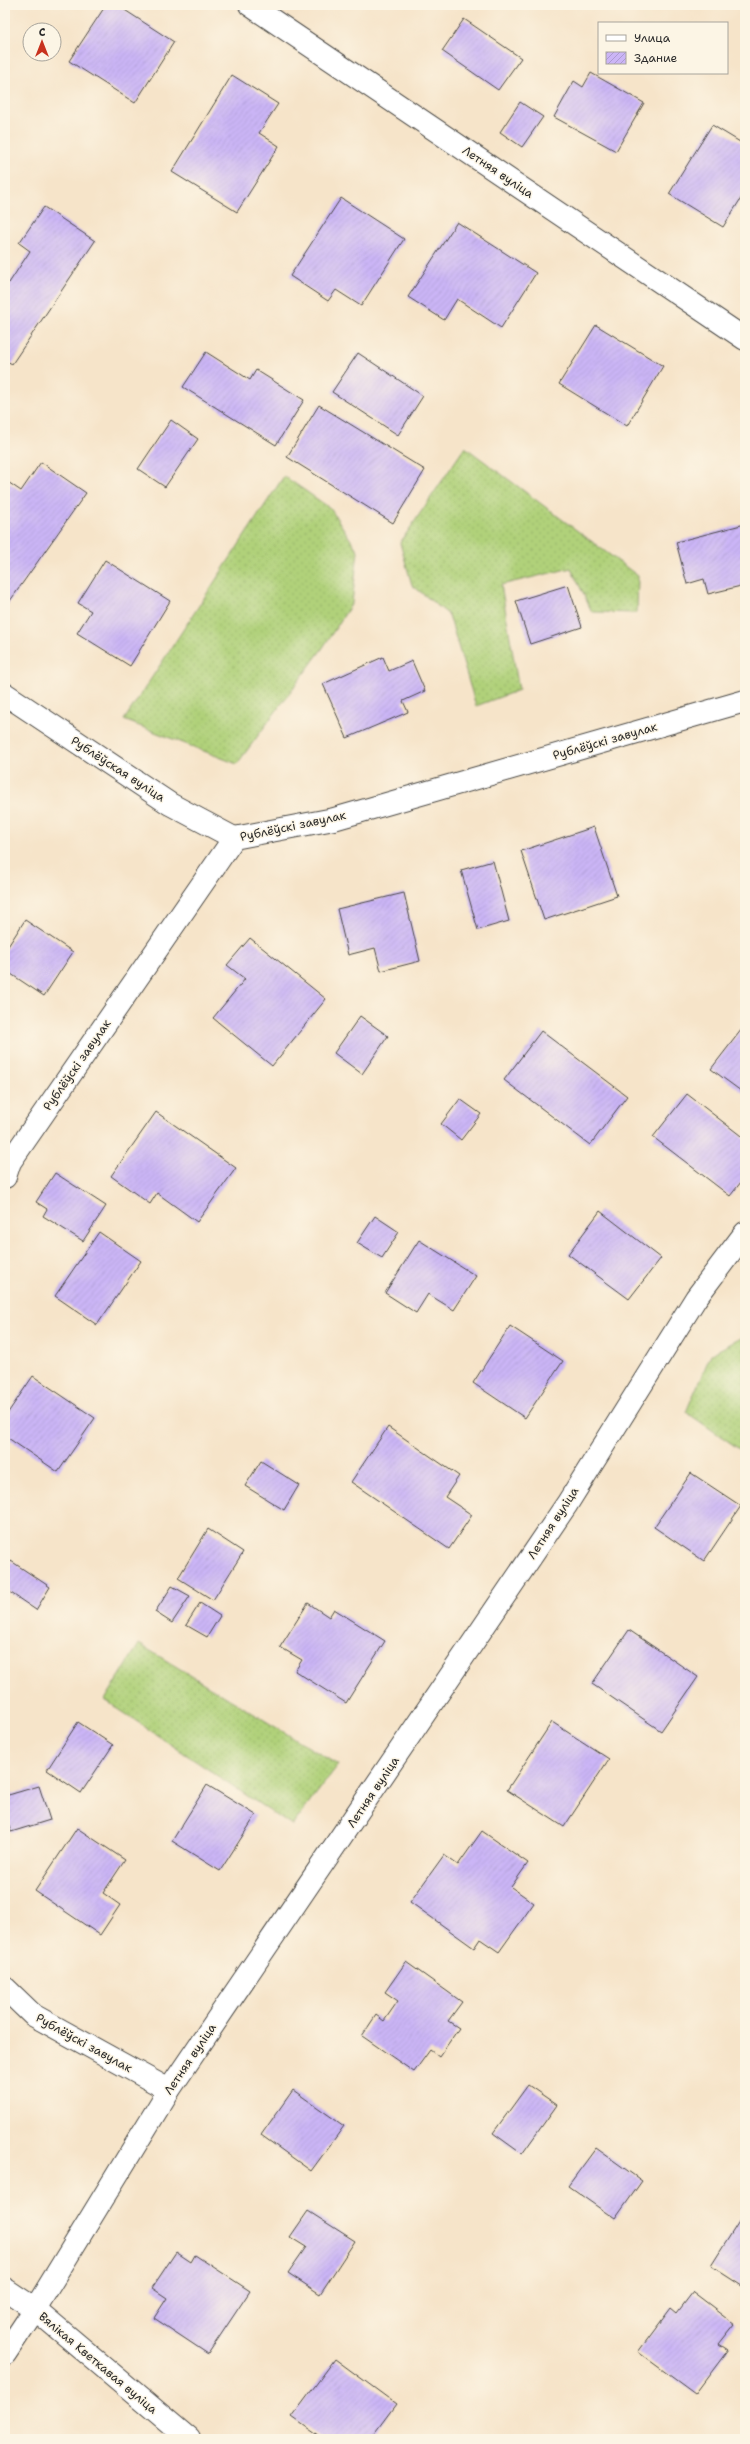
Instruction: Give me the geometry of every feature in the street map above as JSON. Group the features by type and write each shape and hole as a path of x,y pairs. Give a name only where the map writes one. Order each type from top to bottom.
{"street":[{"name":"Летняя вуліца","path":"250,5 745,339"},
{"name":"Рублёўская вуліца","path":"5,694 170,804 234,838"},
{"name":"Рублёўскі завулак","path":"5,1177 10,1162 234,838 334,819 745,701"},
{"name":"Летняя вуліца","path":"5,2354 35,2309 169,2090 567,1504 696,1298 745,1233"},
{"name":"Рублёўскі завулак","path":"5,1988 33,2016 169,2090"},
{"name":"Вялікая Кветкавая вуліца","path":"5,2290 35,2309 189,2439"}],"green space":[{"path":"465,447 638,576 637,613 592,612 571,568 501,585 519,690 476,706 449,615 412,585 400,543"},
{"path":"284,476 330,508 358,551 352,603 322,649 237,764 124,720"},
{"path":"745,1336 745,1453 686,1412 711,1354"},
{"path":"139,1644 338,1765 292,1826 105,1700"}],"building":[{"path":"106,5 117,5 174,42 135,103 69,61"},
{"path":"464,19 521,58 498,90 442,51"},
{"path":"591,73 644,103 616,151 554,117 574,81 583,87"},
{"path":"232,75 278,104 259,133 279,146 237,212 172,172"},
{"path":"520,102 543,117 522,147 500,132"},
{"path":"712,125 745,145 745,192 723,227 669,194"},
{"path":"341,198 404,239 361,306 336,290 328,301 290,276"},
{"path":"44,207 95,241 12,364 5,360 5,280 9,283 30,251 19,243"},
{"path":"457,222 536,273 501,328 457,299 444,320 408,297"},
{"path":"596,325 663,366 627,426 559,384"},
{"path":"206,352 250,380 256,370 304,400 276,445 183,387"},
{"path":"358,353 423,396 398,435 332,392"},
{"path":"319,405 425,470 393,523 287,457"},
{"path":"171,420 198,439 165,487 138,469"},
{"path":"41,462 86,493 5,608 5,480 21,491"},
{"path":"745,524 745,585 708,594 704,579 687,584 676,542"},
{"path":"105,560 170,601 130,666 77,633 91,611 78,603"},
{"path":"568,585 582,627 530,644 516,601"},
{"path":"383,657 389,671 412,661 425,691 403,701 408,712 347,738 323,684"},
{"path":"594,827 617,896 544,920 521,851"},
{"path":"493,861 509,921 478,930 461,870"},
{"path":"404,893 420,961 381,971 375,948 348,955 337,909"},
{"path":"25,920 73,952 44,996 5,970 5,951"},
{"path":"250,938 326,999 272,1066 213,1018 245,979 227,965"},
{"path":"360,1016 388,1036 362,1074 334,1053"},
{"path":"745,1025 745,1094 711,1069"},
{"path":"541,1031 627,1096 590,1145 504,1080"},
{"path":"687,1094 745,1139 745,1177 730,1196 653,1137"},
{"path":"460,1099 481,1114 461,1140 441,1124"},
{"path":"156,1112 236,1168 197,1222 157,1193 150,1204 111,1176"},
{"path":"55,1173 106,1206 83,1241 43,1216 47,1209 36,1202"},
{"path":"600,1211 661,1258 629,1299 568,1254"},
{"path":"375,1216 399,1232 382,1258 357,1243"},
{"path":"99,1232 141,1261 97,1325 55,1296"},
{"path":"419,1240 476,1276 454,1310 428,1294 416,1313 385,1293"},
{"path":"510,1326 563,1361 525,1418 473,1383"},
{"path":"33,1376 95,1418 58,1472 5,1436 5,1417"},
{"path":"388,1427 459,1476 445,1497 472,1515 449,1549 351,1482"},
{"path":"261,1461 299,1485 284,1510 245,1486"},
{"path":"691,1473 741,1506 704,1561 654,1527"},
{"path":"208,1529 243,1552 213,1600 178,1578"},
{"path":"11,1561 50,1587 36,1610 5,1589 5,1569"},
{"path":"172,1586 190,1596 172,1623 155,1612"},
{"path":"200,1603 220,1616 207,1637 186,1625"},
{"path":"308,1603 329,1617 334,1609 385,1641 346,1703 295,1671 302,1660 280,1647"},
{"path":"629,1630 698,1677 661,1731 592,1684"},
{"path":"78,1722 113,1745 81,1793 47,1770"},
{"path":"552,1722 609,1759 564,1827 507,1790"},
{"path":"207,1785 256,1815 220,1871 172,1841"},
{"path":"39,1786 50,1820 11,1832 5,1814 5,1796"},
{"path":"77,1828 125,1860 103,1893 120,1905 100,1935 35,1891"},
{"path":"482,1831 528,1863 511,1887 534,1903 499,1952 480,1939 474,1948 410,1902 444,1855 458,1865"},
{"path":"406,1962 462,2002 448,2021 459,2028 439,2057 430,2050 414,2072 362,2036 376,2015 384,2021 398,2001 385,1992"},
{"path":"528,2085 557,2105 522,2154 493,2133"},
{"path":"293,2090 344,2126 311,2171 261,2135"},
{"path":"596,2148 642,2181 615,2219 568,2186"},
{"path":"308,2211 355,2241 320,2294 288,2273 306,2247 290,2237"},
{"path":"745,2212 745,2288 711,2266"},
{"path":"176,2252 191,2262 195,2255 250,2291 208,2354 154,2318 167,2298 152,2288"},
{"path":"693,2292 735,2324 719,2344 728,2350 695,2394 638,2352 671,2308 677,2313"},
{"path":"335,2359 396,2404 370,2439 323,2439 292,2417"}]}
